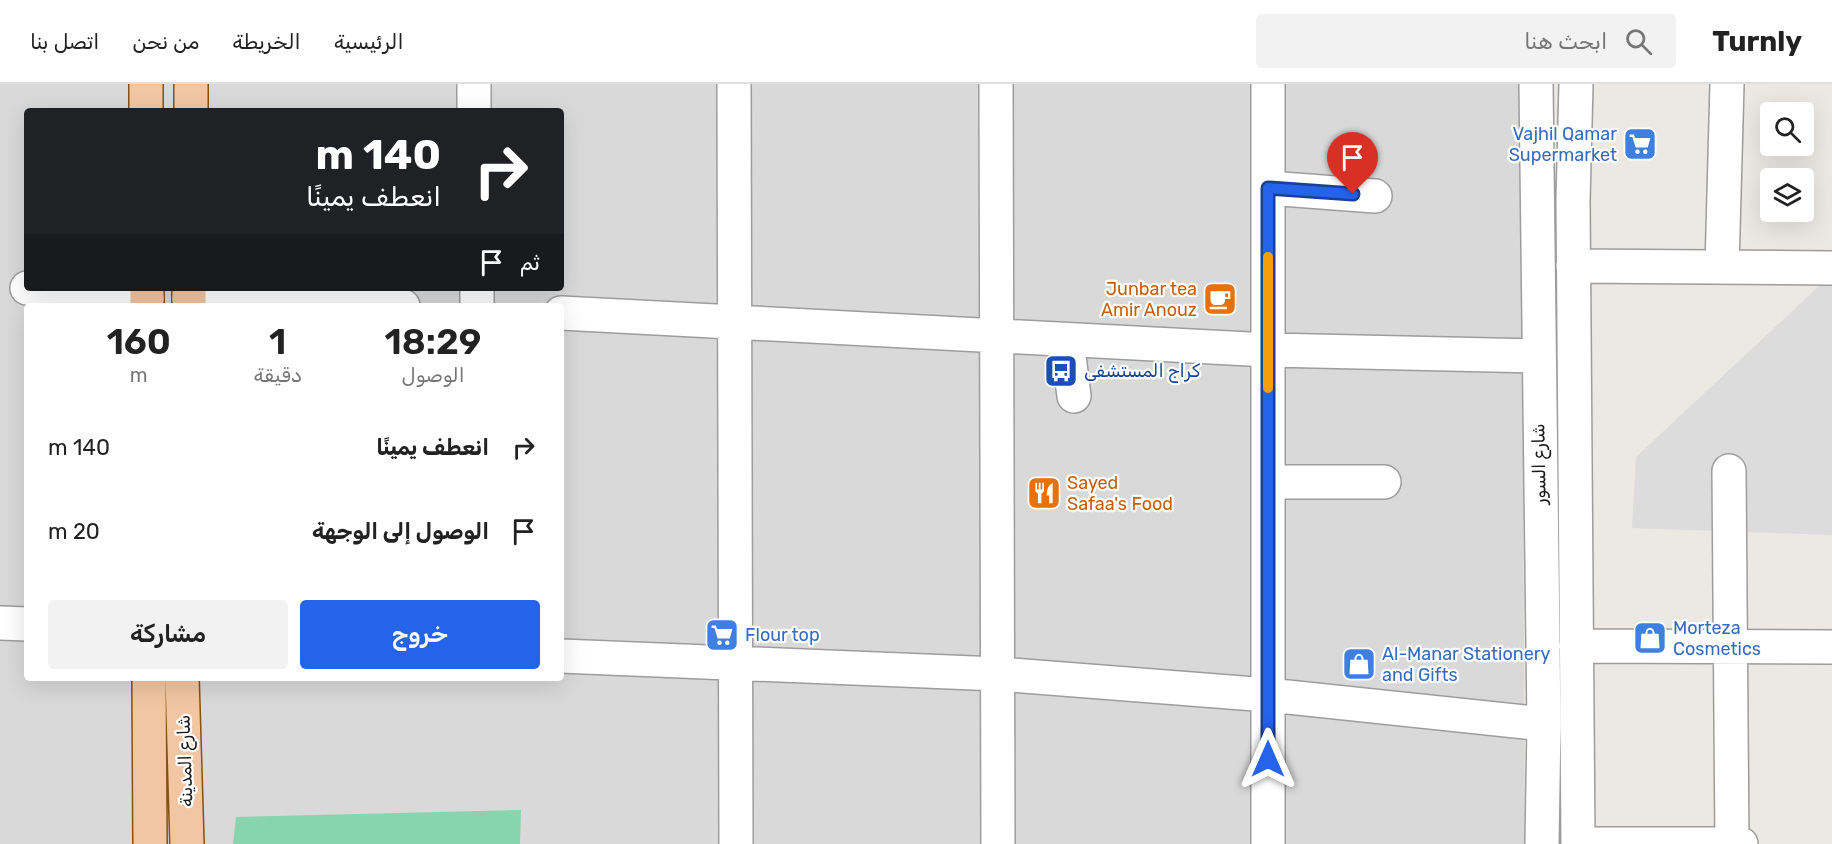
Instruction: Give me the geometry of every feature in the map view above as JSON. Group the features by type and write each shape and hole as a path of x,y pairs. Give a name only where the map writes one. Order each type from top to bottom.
{"main road":[{"path":"146,84 146,108"},
{"path":"191,84 191,108"},
{"name":"شارع المدينة","path":"149,681 150,844"},
{"name":"شارع المدينة","path":"182,681 187,844"}],"street":[{"path":"474,84 474,108"},
{"path":"734,84 736,844"},
{"path":"996,84 998,844"},
{"path":"1268,84 1268,844"},
{"name":"شارع السور","path":"1536,84 1537,356 1544,724 1542,844"},
{"name":"شارع السور","path":"1576,84 1573,266 1578,844"},
{"path":"1722,267 1727,84"},
{"path":"1268,188 1375,196"},
{"path":"1536,203 1573,201"},
{"path":"1573,266 1832,268"},
{"path":"0,286 24,288"},
{"path":"67,291 147,297"},
{"path":"189,298 323,303"},
{"path":"564,313 1268,350 1537,356"},
{"path":"1067,341 1074,396"},
{"path":"1729,471 1732,844"},
{"path":"1268,482 1384,482"},
{"path":"0,623 24,624"},
{"path":"1576,646 1832,646"},
{"path":"564,656 998,674 1268,695 1544,724"},
{"path":"1578,844 1741,844"}],"shaded area":[{"path":"0,84 1521,84 1525,844 0,844"},
{"path":"1832,274 1832,535 1632,528 1636,457"}],"green space":[{"path":"521,810 520,844 233,844 236,817"}],"slow traffic":[{"path":"1268,257 1268,388"}],"place":[{"name":"Vajhil Qamar Supermarket","path":"1640,144"},
{"name":"Junbar tea Amir Anouz","path":"1220,299"},
{"name":"كراج المستشفى","path":"1061,371"},
{"name":"Sayed Safaa's Food","path":"1044,493"},
{"name":"Flour top","path":"722,635"},
{"name":"Morteza Cosmetics","path":"1650,638"},
{"name":"Al-Manar Stationery and Gifts","path":"1359,664"}],"route":[{"path":"1268,759 1268,188 1353,194"}]}
